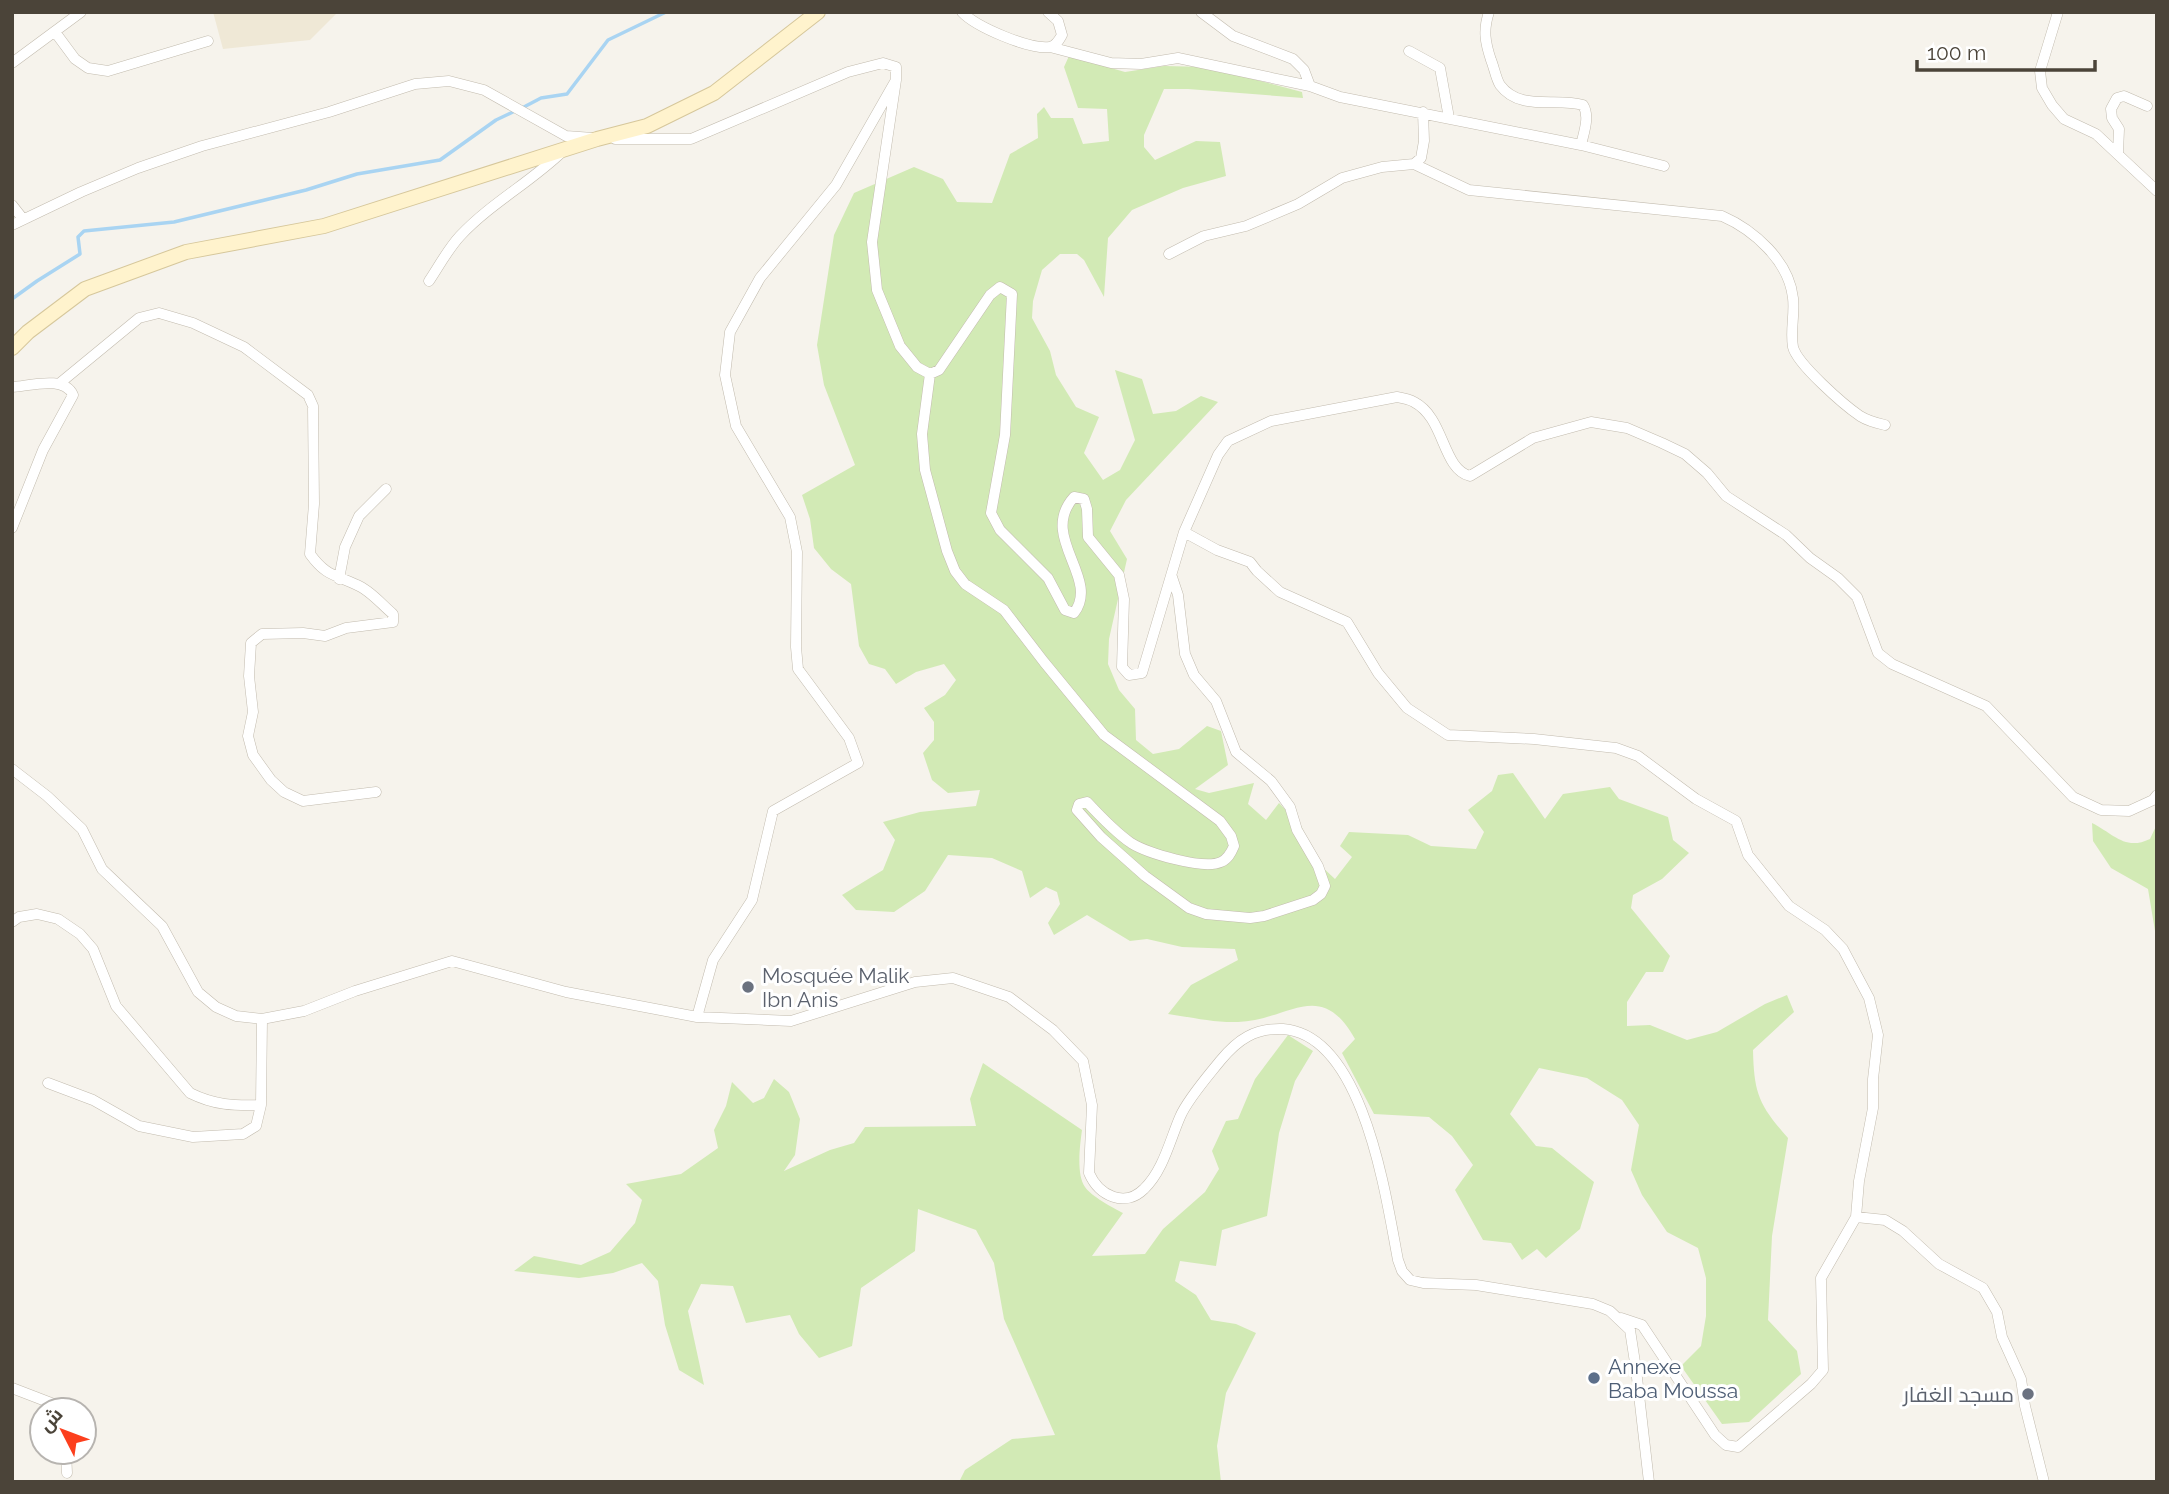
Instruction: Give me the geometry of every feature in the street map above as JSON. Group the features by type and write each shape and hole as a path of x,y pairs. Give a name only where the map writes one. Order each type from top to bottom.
{"street":[{"path":"12,63 81,12"},
{"path":"12,348 28,332 85,289 186,252 324,226 566,143 647,126 714,93 818,12"},
{"path":"962,12 968,18 1010,39 1111,63 1141,64 1178,58 1310,86 1340,97 1581,145 1664,166"},
{"path":"1048,12 1058,21 1062,35 1058,42 1050,47"},
{"path":"1201,12 1233,36 1293,59 1304,70 1310,86"},
{"path":"1489,12 1484,26 1485,44 1500,85 1525,101 1583,105 1587,117 1581,145"},
{"path":"2058,12 2040,71 2042,88 2064,119 2096,134 2157,191"},
{"path":"55,32 75,59 88,68 108,71 208,41"},
{"path":"1409,51 1440,68 1449,118"},
{"path":"597,138 691,139 848,72 884,63 896,67 872,242 877,290 900,346 917,367 930,374"},
{"path":"696,1017 713,960 752,900 772,811 858,763 849,738 799,669 796,647 797,552 790,517 736,426 725,375 730,332 760,278 836,185 896,80"},
{"path":"12,225 81,192 202,146 329,112 415,84 449,81 484,90 566,143"},
{"path":"2118,153 2119,129 2112,118 2111,109 2117,98 2124,96 2147,106"},
{"path":"1415,164 1421,158 1424,141 1423,112"},
{"path":"429,281 459,237 501,199 544,170 566,143"},
{"path":"1169,254 1204,236 1246,226 1298,204 1342,178 1382,167 1415,164 1469,190 1722,216 1741,224 1757,237 1783,267 1793,297 1793,346 1799,359 1833,394 1861,417 1885,425"},
{"path":"12,205 23,219"},
{"path":"930,374 939,370 990,295 1000,288 1012,293 1005,435 991,513 1000,530 1048,578 1065,610 1074,613 1081,605 1080,581 1064,545 1062,524 1066,506 1074,497 1084,499 1088,537 1119,575 1124,599 1122,667 1129,675 1142,673 1184,532 1218,455 1228,442 1272,421 1398,397 1415,402 1430,416 1445,442 1453,466 1461,474 1470,476 1533,438 1591,422 1627,428 1685,454 1707,473 1726,495 1786,535 1810,558 1839,578 1857,597 1878,653 1892,664 1986,706 2073,797 2101,810 2129,811 2153,800 2157,795"},
{"path":"12,387 60,383 139,318 159,313 193,323 244,347 308,395 313,406 314,504 310,554 319,566 339,579 359,585 393,614 393,622 346,628 325,636 303,633 262,634 251,643 249,676 253,712 248,736 253,755 271,780 284,792 303,801 376,792"},
{"path":"930,374 922,434 925,470 955,571 965,584 1004,610 1104,734 1220,821 1231,836 1234,846 1229,857 1219,864 1190,862 1154,853 1131,842 1087,802 1079,804 1077,810 1101,837 1145,876 1189,908 1206,915 1250,918 1313,900 1321,894 1325,886 1318,866 1297,830 1290,807 1271,780 1236,752 1216,701 1194,675 1185,654 1178,595 1172,576"},
{"path":"12,528 43,450 73,395 70,389 60,383"},
{"path":"339,579 345,547 359,516 386,489"},
{"path":"1184,532 1217,550 1251,562 1280,592 1347,622 1378,673 1406,708 1448,735 1534,739 1616,748 1638,756 1696,799 1736,821 1748,855 1789,906 1825,930 1843,949 1869,998 1878,1035 1873,1108 1859,1181 1856,1217 1821,1278 1823,1370 1811,1384 1738,1447 1726,1445 1715,1435 1642,1325 1617,1317"},
{"path":"12,769 47,796 82,829 102,869 162,926 198,992 216,1007 236,1016 262,1019 304,1011 355,991 452,961 566,992 696,1017 791,1021 915,982 953,978 1009,997 1053,1030 1083,1061 1092,1105 1089,1173 1093,1184 1111,1197 1121,1198 1142,1191 1150,1183 1170,1144 1181,1114 1221,1059 1247,1035 1266,1028 1291,1030 1308,1036 1325,1049 1356,1094 1368,1125 1398,1259 1402,1271 1410,1280 1476,1285 1593,1304 1610,1311 1630,1330 1649,1482"},
{"path":"12,922 19,917 37,914 58,919 80,934 93,949 116,1006 190,1093 226,1106 261,1105"},
{"path":"48,1083 93,1100 139,1126 193,1137 243,1134 256,1126 261,1105 262,1019"},
{"path":"1856,1217 1885,1220 1903,1231 1939,1264 1983,1288 1997,1312 2002,1337 2021,1379 2044,1482"},
{"path":"12,1388 33,1396"},
{"path":"67,1466 67,1473"}],"shaded area":[{"path":"213,12 338,12 310,40 223,49"}],"green space":[{"path":"1069,56 1125,72 1164,66 1207,67 1302,92 1303,98 1164,89 1144,135 1144,147 1155,160 1196,141 1220,142 1226,176 1183,188 1132,210 1108,238 1104,297 1084,260 1077,254 1060,254 1042,270 1033,301 1032,318 1050,351 1056,375 1076,407 1099,417 1084,453 1103,480 1120,470 1135,440 1115,370 1142,379 1153,414 1176,411 1201,396 1218,402 1126,500 1110,531 1127,559 1109,639 1108,664 1119,690 1135,709 1136,740 1153,754 1179,749 1207,726 1221,731 1228,765 1195,789 1209,793 1254,783 1248,804 1266,820 1279,803 1302,827 1305,851 1335,879 1352,857 1340,846 1349,832 1408,835 1431,846 1476,849 1484,832 1468,810 1492,791 1498,775 1513,773 1545,819 1563,794 1610,787 1619,799 1668,817 1673,840 1689,853 1662,879 1633,895 1631,908 1670,956 1663,972 1646,972 1627,1002 1627,1026 1650,1025 1687,1040 1717,1032 1765,1004 1787,995 1794,1012 1753,1050 1760,1098 1770,1117 1788,1138 1772,1236 1768,1320 1797,1351 1801,1374 1749,1422 1722,1424 1681,1366 1701,1346 1706,1316 1706,1278 1698,1248 1667,1232 1642,1195 1631,1170 1639,1125 1622,1100 1587,1078 1539,1068 1510,1114 1536,1146 1552,1148 1594,1182 1580,1229 1546,1258 1537,1249 1522,1260 1511,1243 1483,1240 1455,1190 1473,1165 1452,1136 1429,1117 1374,1114 1342,1053 1355,1039 1342,1020 1329,1010 1316,1006 1303,1007 1257,1020 1238,1022 1168,1014 1191,985 1238,960 1235,949 1182,947 1147,939 1130,941 1087,915 1054,935 1048,923 1060,904 1057,892 1046,887 1030,898 1022,871 992,858 948,855 925,891 894,912 856,910 842,895 883,870 895,840 883,822 920,812 976,806 980,790 948,793 932,780 923,753 934,740 934,722 924,708 945,695 956,680 944,664 916,672 896,684 885,669 869,664 859,646 851,584 831,569 814,548 810,519 802,495 855,465 824,385 817,345 834,235 854,193 914,167 943,179 957,202 992,203 1010,154 1038,138 1037,114 1044,107 1051,118 1073,118 1083,144 1109,141 1107,109 1078,108 1064,67"},
{"path":"2092,823 2120,840 2133,843 2150,839 2157,824 2157,943 2148,889 2111,868 2093,841"},
{"path":"1288,1035 1313,1051 1295,1081 1279,1133 1267,1216 1222,1230 1216,1266 1180,1261 1175,1281 1196,1295 1211,1320 1236,1324 1256,1333 1226,1393 1217,1446 1221,1482 959,1482 965,1470 1012,1439 1055,1435 1004,1319 994,1263 976,1230 918,1209 915,1251 861,1288 852,1346 819,1358 799,1334 790,1315 746,1323 733,1286 701,1284 688,1311 704,1385 679,1370 665,1325 658,1281 642,1263 613,1273 579,1278 514,1271 534,1256 581,1265 610,1252 635,1223 642,1200 626,1184 681,1174 718,1148 714,1130 726,1106 732,1082 753,1103 764,1098 774,1079 789,1092 800,1119 795,1155 784,1171 830,1150 854,1143 865,1127 976,1126 970,1099 983,1063 1082,1130 1079,1159 1082,1181 1102,1202 1123,1213 1092,1256 1145,1254 1163,1229 1205,1192 1219,1169 1212,1151 1226,1121 1238,1119 1255,1079"}],"waterway":[{"path":"522,108 541,98 567,94 608,40 666,12"},
{"path":"12,299 80,254 78,237 84,231 174,222 306,190 357,174 440,160 496,120 515,111"}],"place":[{"name":"Mosquée Malik Ibn Anis","path":"748,987"},
{"name":"Annexe Baba Moussa","path":"1594,1378"},
{"name":"مسجد الغفار","path":"2028,1394"}]}
